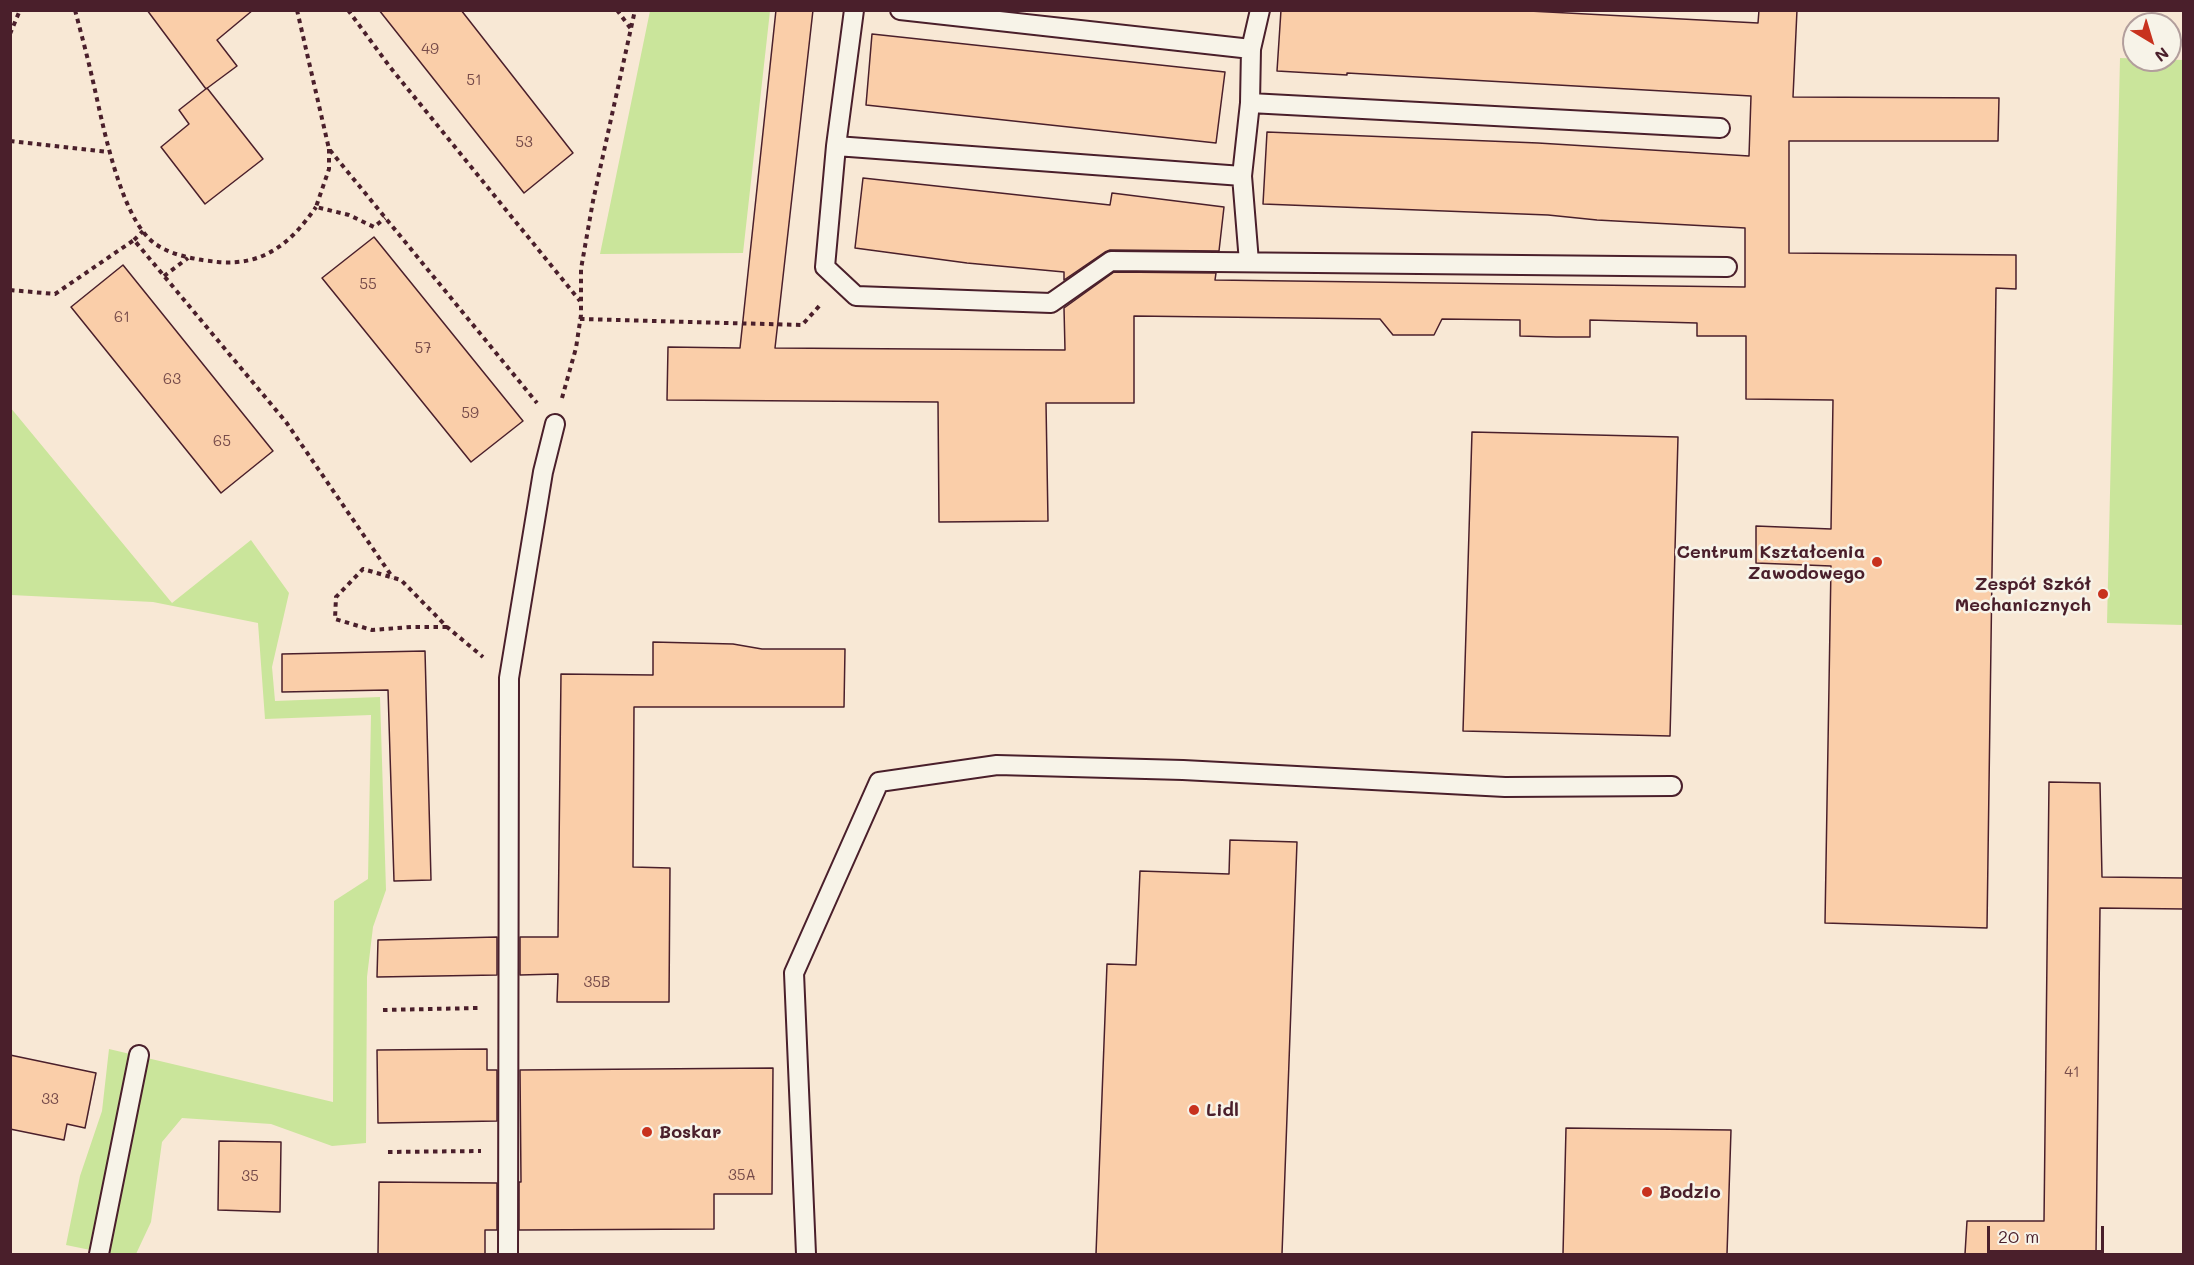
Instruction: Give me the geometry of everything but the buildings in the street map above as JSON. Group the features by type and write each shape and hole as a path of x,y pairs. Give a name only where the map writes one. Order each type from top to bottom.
{"lane":[{"path":"854,10 836,146 825,267 856,296 1051,303 1111,261 1727,267"},
{"path":"900,10 1251,49"},
{"path":"1249,262 1242,176 1250,103 1251,49 1260,10"},
{"path":"1250,103 1720,128"},
{"path":"836,146 1242,176"},
{"path":"508,1254 509,678 543,472 555,424"},
{"path":"806,1254 794,973 879,782 997,765 1195,771 1505,787 1672,786"},
{"path":"99,1254 139,1055"}],"path":[{"path":"10,34 20,10"},
{"path":"75,10 109,152 135,221 156,245 196,260 236,264 268,254 299,231 316,207 329,169 328,148 297,10"},
{"path":"348,10 395,74 581,302"},
{"path":"617,10 631,29"},
{"path":"555,424 576,348 580,320 581,269 591,212 635,10"},
{"path":"10,141 109,152"},
{"path":"328,148 555,424"},
{"path":"316,207 349,215 375,227 385,218"},
{"path":"10,290 55,294 134,240 143,231"},
{"path":"134,240 286,422 393,578"},
{"path":"164,276 188,257"},
{"path":"580,320 802,325 842,283"},
{"path":"447,627 372,630 335,619 336,597 363,569 401,580 447,627 509,678"},
{"path":"383,1010 509,1007"},
{"path":"388,1152 509,1150"}],"green space":[{"path":"650,11 770,11 743,253 600,254"},
{"path":"2120,58 2122,58 2122,72 2182,72 2183,60 2183,625 2107,623"},
{"path":"10,407 172,603 251,540 289,593 272,667 275,701 380,697 386,890 373,927 367,977 366,1143 332,1146 271,1124 182,1118 162,1142 151,1222 136,1254 110,1254 66,1245 80,1176 102,1111 109,1049 333,1102 334,901 368,879 371,715 265,719 258,623 153,602 11,595"}],"place":[{"name":"Centrum Kształcenia Zawodowego","path":"1877,562"},
{"name":"Zespół Szkół Mechanicznych","path":"2103,594"},
{"name":"Lidl","path":"1194,1110"},
{"name":"Boskar","path":"647,1132"},
{"name":"Bodzio","path":"1647,1192"}]}
